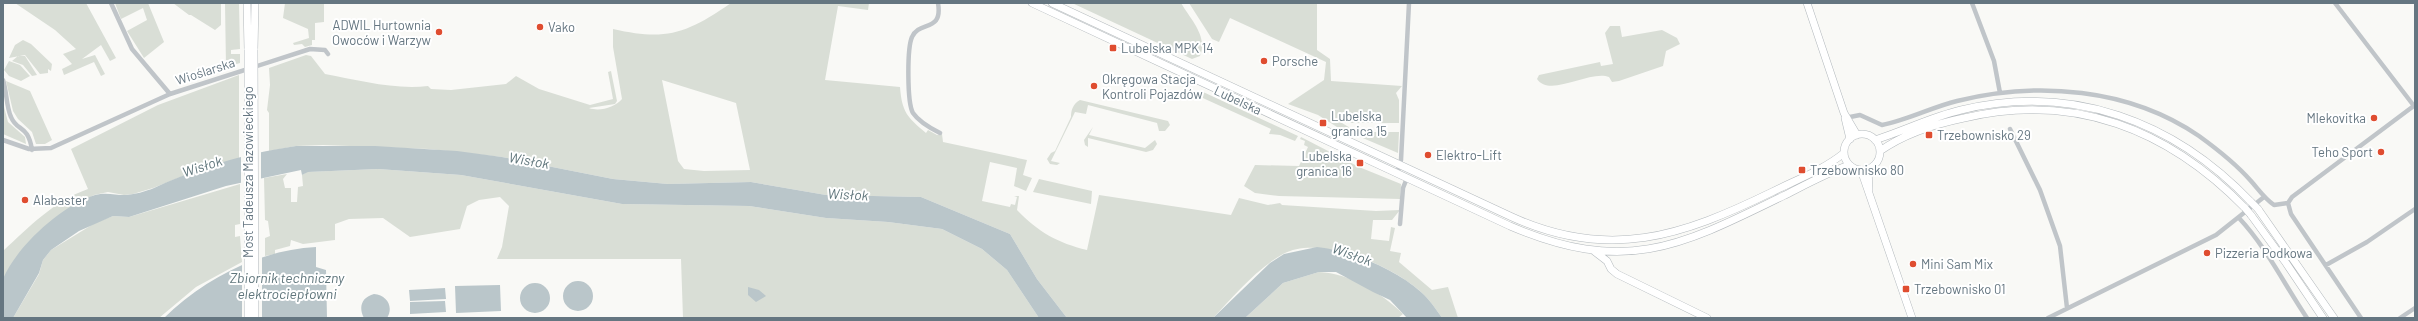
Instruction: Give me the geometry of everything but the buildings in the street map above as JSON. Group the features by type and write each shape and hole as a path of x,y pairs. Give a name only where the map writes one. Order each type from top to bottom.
{"main road":[{"path":"247,3 251,50"},
{"path":"251,50 255,3"},
{"name":"Lubelska","path":"1032,3 1402,176 1534,236 1566,246 1594,251 1615,252 1649,250 1680,243 1734,220 1849,165"},
{"name":"Lubelska","path":"1052,3 1518,220 1560,235 1589,240 1614,241 1640,239 1676,231 1739,208 1828,164 1844,153"},
{"path":"1807,3 1846,118 1850,139 1844,153 1849,165 1865,170"},
{"name":"Most Tadeusza Mazowieckiego","path":"248,318 251,50"},
{"name":"Most Tadeusza Mazowieckiego","path":"251,50 255,318"},
{"path":"1875,140 1926,120 1977,106 2024,101 2070,104 2116,114 2165,134 2209,162 2258,209 2334,318"},
{"path":"1880,151 1931,127 1983,114 2040,110 2074,113 2127,127 2167,146 2206,171 2245,208 2286,263 2323,318"},
{"path":"1846,118 1857,135"},
{"path":"1850,139 1857,135 1867,135 1875,140 1880,151 1877,162 1865,170"},
{"path":"1865,170 1869,190 1912,318"},
{"path":"1676,231 1683,234 1680,243"},
{"path":"1594,251 1608,261 1612,271 1621,277 1707,318"},
{"path":"1608,261 1615,252"}],"street":[{"name":"Wioślarska","path":"111,3 132,49 170,94 310,49 325,50 328,54"},
{"path":"938,3 940,14 935,23 918,30 912,36 909,48 909,83 910,105 913,113 930,128 940,133"},
{"path":"1400,224 1403,188 1400,165 1409,3"},
{"path":"1972,3 1994,61 2000,93"},
{"path":"2334,3 2414,105 2292,197 2288,203 2289,211 2362,318"},
{"path":"3,80 10,116 16,124 28,133 32,150"},
{"path":"1846,118 1860,114 1882,125 1956,101 2000,93 2038,91 2080,93 2128,102 2152,111 2197,135 2220,151 2252,181 2264,197 2274,205 2288,203"},
{"path":"3,140 32,150 51,148 64,144 170,94"},
{"path":"2010,129 2040,190 2060,246 2067,308"},
{"path":"2048,318 2216,236 2264,197"},
{"path":"2326,265 2415,209"},
{"path":"2239,218 2266,250 2285,286 2307,318"},
{"path":"2400,318 2415,308"}],"shaded area":[{"path":"15,3 86,3 116,58 110,61 101,45 82,59 95,55 105,74 101,76 94,62 64,75 62,69 72,64 63,54 76,49 55,30"},
{"path":"115,3 148,3 164,42 144,58 127,31 147,20 143,8 121,19"},
{"path":"173,3 221,3 221,25 215,30 189,15"},
{"path":"225,3 239,3 240,49 231,50 231,54 240,54 240,63 226,67"},
{"path":"285,3 324,3 324,22 315,23 315,40 312,40 312,45 305,47 302,44 294,45 293,43 309,38 308,29 283,18"},
{"path":"731,3 869,3 868,10 838,6 825,80 900,87 904,108 914,123 926,133 928,130 937,135 942,134 943,142 1027,160 1023,175 1032,178 1026,191 1014,186 1017,168 990,162 982,201 1010,207 1011,204 1015,205 1017,197 1014,196 1019,196 1017,210 1033,225 1049,236 1067,244 1087,250 1099,195 1231,215 1239,198 1268,205 1280,203 1282,205 1376,211 1400,210 1392,220 1373,220 1371,239 1389,241 1391,227 1395,228 1390,251 1401,253 1399,262 1432,290 1448,287 1458,318 1442,318 1430,301 1409,282 1375,263 1336,250 1316,248 1298,249 1283,254 1273,260 1246,283 1213,318 1067,318 1037,279 1010,234 921,197 826,195 751,182 668,184 613,179 502,157 429,149 323,145 296,146 269,151 269,113 267,110 270,85 269,68 306,55 311,56 325,74 389,86 428,86 431,89 451,90 506,84 516,76 539,89 590,105 613,99 608,72 611,71 617,101 615,104 622,99 613,47 613,29 631,33 662,34 688,28 701,22","holes":["662,80 736,103 750,170 704,171 684,169 678,161","615,104 602,109 589,108"]},
{"path":"1072,3 1181,3 1194,22 1200,35 1202,49 1200,56 1192,59"},
{"path":"1189,3 1317,3 1317,50 1330,59 1331,81 1402,86 1396,93 1399,100 1399,123 1342,123 1357,132 1399,132 1398,153 1337,127 1318,115 1288,104 1324,80 1326,62 1230,18 1219,42 1212,39"},
{"path":"1610,26 1620,26 1622,37 1662,30 1677,38 1680,44 1666,51 1663,66 1619,81 1612,82 1609,77 1601,76 1551,86 1543,84 1537,79 1539,75 1600,62 1601,66 1613,64 1605,33"},
{"path":"23,40 31,44 52,64 51,71 48,69 48,73 40,74 25,55 9,58 15,45"},
{"path":"18,56 25,56 37,75 32,76 23,65 12,61"},
{"path":"9,61 20,65 30,76 21,81 9,76 4,70"},
{"path":"239,75 239,159 203,168 153,188 133,194 124,195 108,192 94,195 69,209 3,280 3,251 53,207 88,189 71,149 158,105"},
{"path":"6,81 30,91 52,140 45,144 36,144 32,132 18,119 13,111"},
{"path":"1201,91 1298,136 1295,141 1280,135 1269,134 1271,129 1194,94"},
{"path":"1080,100 1168,121 1170,125 1165,131 1159,131 1157,123 1088,105 1086,114 1075,112 1051,161 1060,163 1057,165 1050,164 1047,159 1051,153 1055,151 1071,117 1073,107"},
{"path":"3,103 8,122 25,137 26,144 3,134"},
{"path":"1093,127 1089,135 1145,148 1155,140 1157,144 1153,150 1146,152 1088,138 1088,147 1085,145 1084,140"},
{"path":"1301,137 1359,167 1401,184 1400,199 1279,196 1255,193 1244,186 1255,165 1299,166 1308,147 1304,145 1305,141 1300,139"},
{"path":"378,169 461,175 622,204 749,206 826,218 888,222 942,229 982,249 1007,270 1039,318 683,318 681,259 497,259 502,247 509,206 500,197 479,200 467,206 460,229 410,237 383,218 349,219 335,224 335,240 303,244 291,240 290,246 275,250 275,254 265,256 265,238 270,236 268,221 265,220 264,178 287,174 283,179 285,188 291,188 291,202 297,202 298,187 303,186 302,175 307,172"},
{"path":"1039,179 1092,191 1091,204 1033,192"},
{"path":"240,184 240,224 235,225 235,237 240,236 242,262 196,287 159,318 13,318 39,274 43,260 51,250 95,223 113,216 129,217"},
{"path":"1319,272 1330,273 1353,280 1375,292 1395,306 1403,314 1398,318 1245,318 1283,283"}],"water":[{"path":"296,146 375,146 457,151 502,157 613,179 668,184 751,182 826,195 921,197 1010,234 1037,279 1067,318 1039,318 1007,270 982,249 942,229 888,222 826,218 749,206 622,204 461,175 378,169 308,172 302,175 301,170 226,186 129,217 113,216 79,231 51,250 43,260 39,273 13,318 3,318 2,283 9,267 29,241 42,229 55,218 82,200 99,194 125,195 140,193 206,167 242,157"},
{"name":"Zbiornik techniczny elektrociepłowni","path":"316,247 316,267 326,270 327,318 164,318 197,291 215,279 253,260 295,249"},
{"path":"1317,247 1344,252 1372,262 1399,276 1424,295 1442,318 1407,318 1390,300 1336,272 1319,272 1283,283 1245,318 1213,318 1270,263 1284,254"},
{"path":"578,281 589,285 593,296 589,307 578,311 567,307 563,296 567,285"},
{"path":"535,283 546,287 550,298 546,309 535,313 524,309 520,298 524,287"},
{"path":"500,285 501,311 456,313 455,286"},
{"path":"748,287 759,290 766,296 756,302 748,295"},
{"path":"445,288 446,299 410,301 409,290"},
{"path":"374,294 386,299 388,302 390,310 387,318 364,318 361,310 362,303 367,297"},
{"path":"445,301 446,312 410,314 410,302"}],"pier":[{"path":"261,151 261,181 241,185 241,156"},
{"path":"262,255 262,318 242,318 242,264"}],"place":[{"name":"Vako","path":"540,27"},
{"name":"ADWIL Hurtownia Owoców i Warzyw","path":"439,32"},
{"name":"Lubelska MPK 14","path":"1113,48"},
{"name":"Porsche","path":"1264,61"},
{"name":"Okręgowa Stacja Kontroli Pojazdów","path":"1094,86"},
{"name":"Mlekovitka","path":"2374,118"},
{"name":"Lubelska granica 15","path":"1323,123"},
{"name":"Trzebownisko 29","path":"1929,135"},
{"name":"Teho Sport","path":"2381,152"},
{"name":"Elektro-Lift","path":"1428,155"},
{"name":"Lubelska granica 16","path":"1360,163"},
{"name":"Trzebownisko 80","path":"1802,170"},
{"name":"Alabaster","path":"25,200"},
{"name":"Pizzeria Podkowa","path":"2207,253"},
{"name":"Mini Sam Mix","path":"1913,264"},
{"name":"Trzebownisko 01","path":"1906,289"}],"water label":[{"name":"Wisłok","path":"529,160"},
{"name":"Wisłok","path":"202,166"},
{"name":"Wisłok","path":"848,194"},
{"name":"Wisłok","path":"1352,254"}]}
